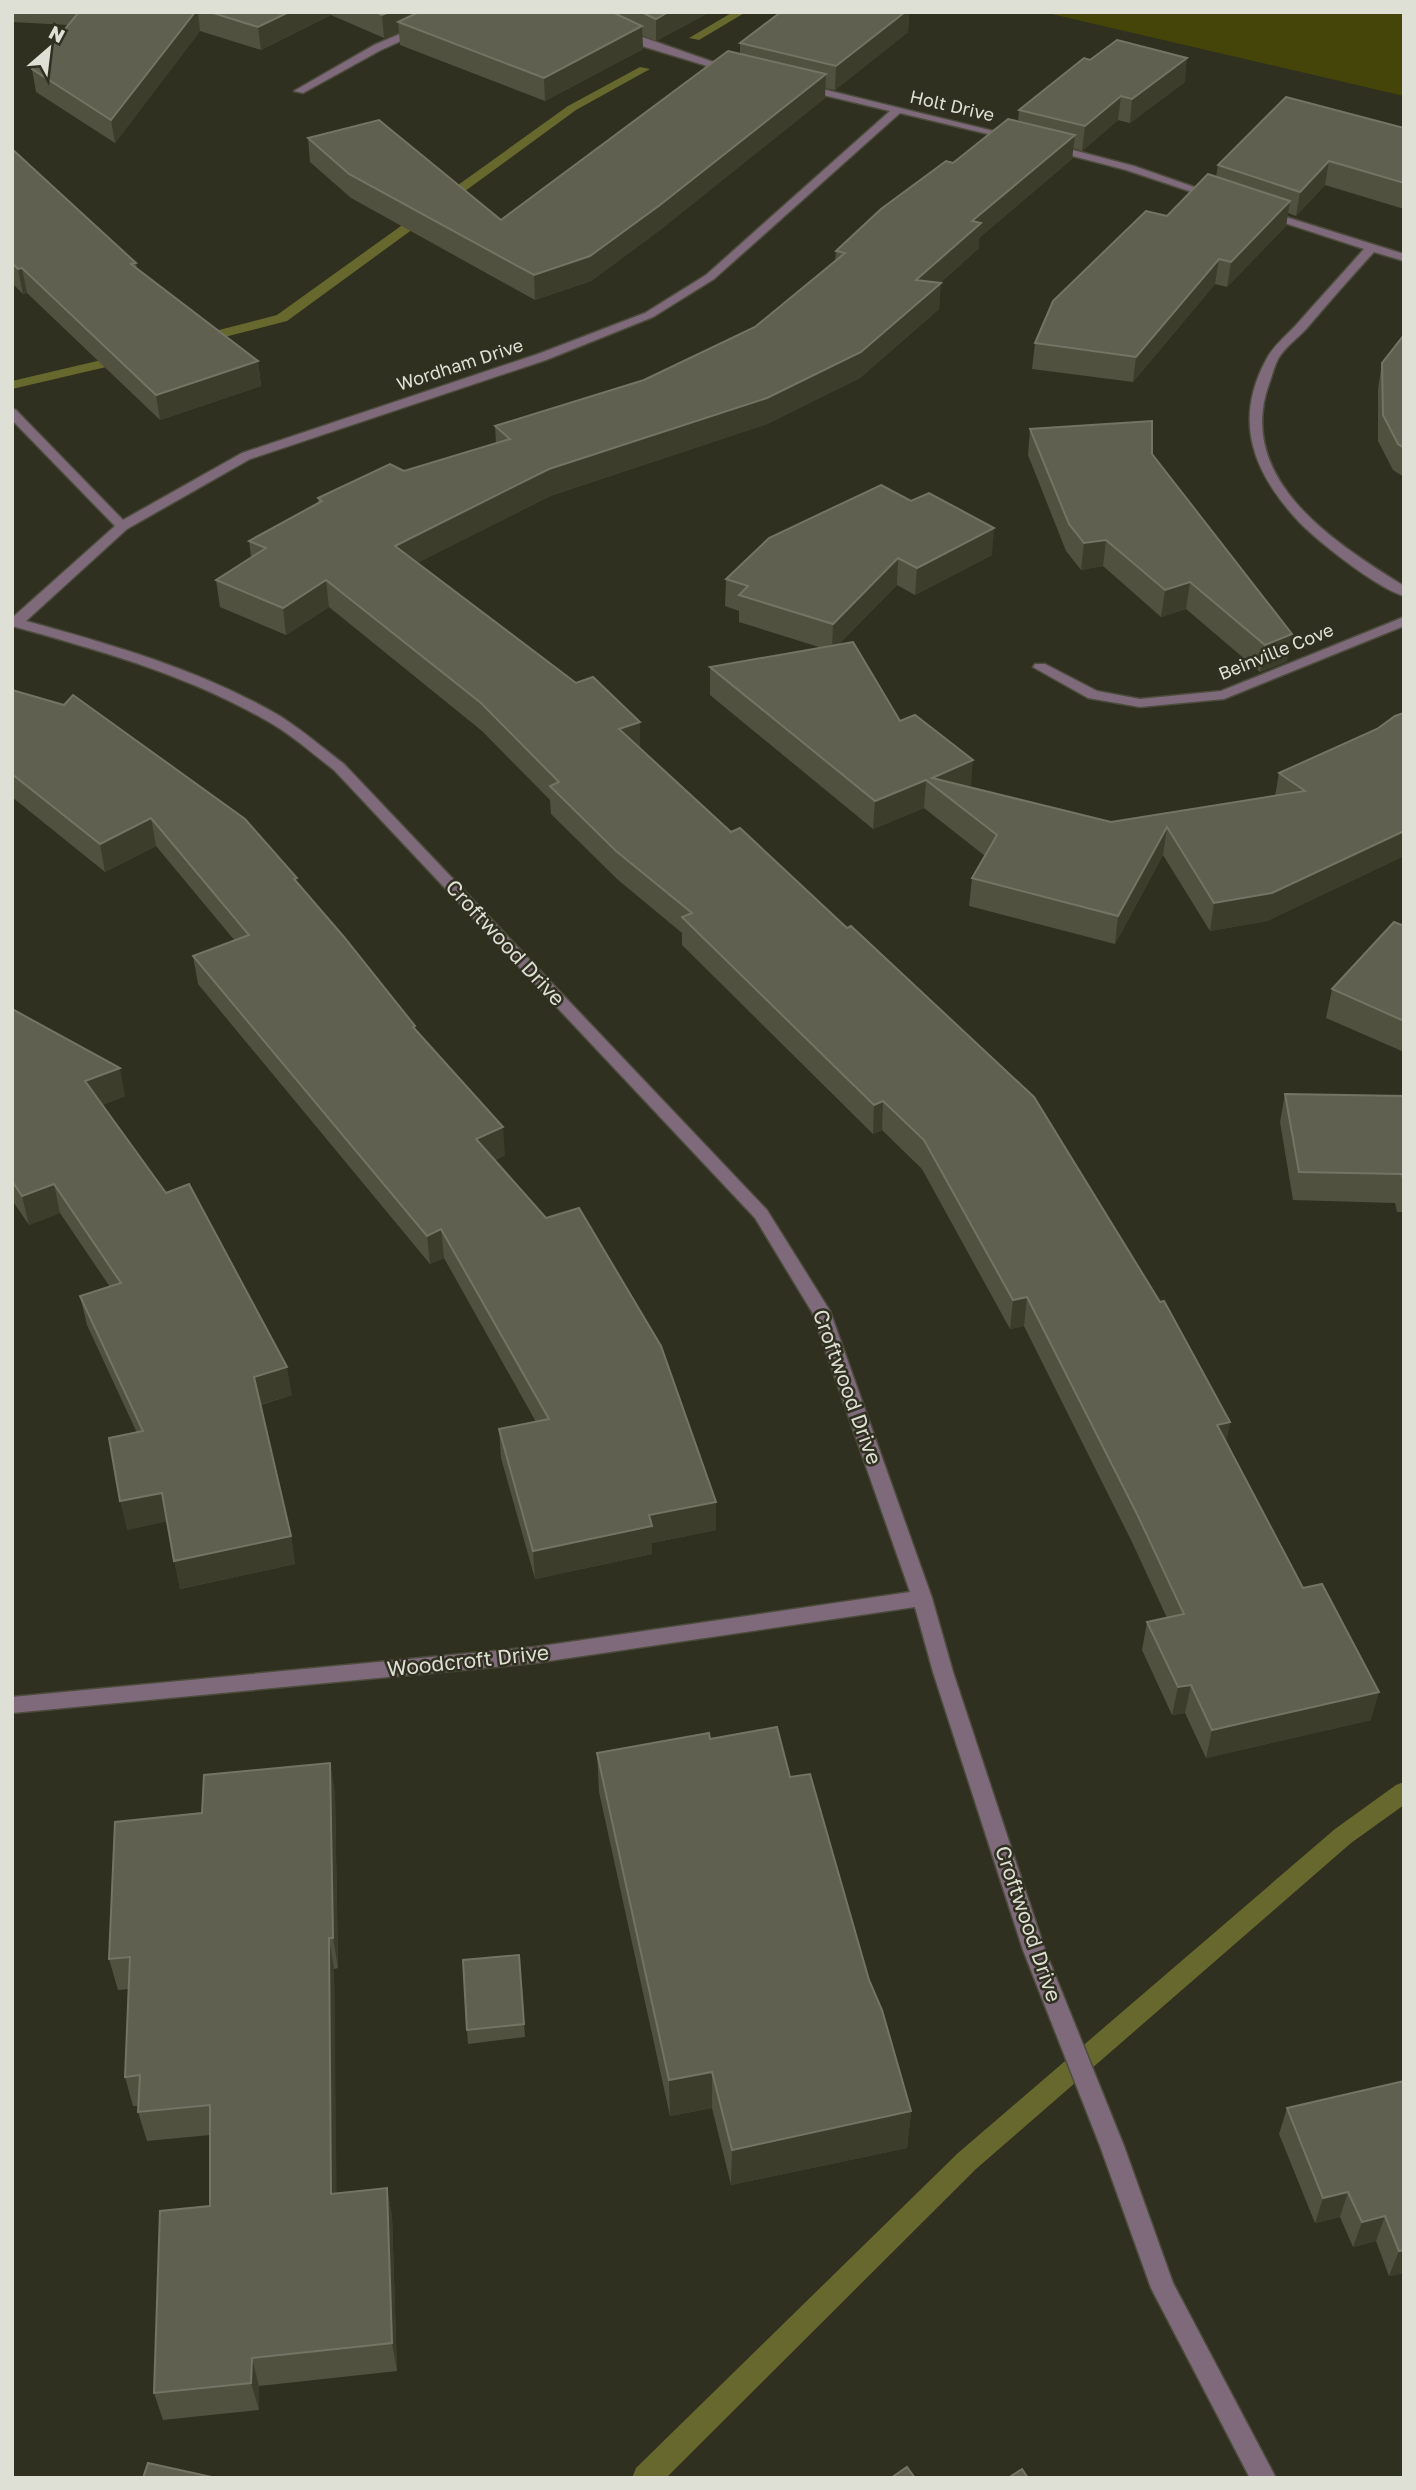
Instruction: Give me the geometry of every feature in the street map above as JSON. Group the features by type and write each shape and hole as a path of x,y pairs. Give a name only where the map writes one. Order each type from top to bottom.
{"street":[{"path":"299,91 353,59 423,26 461,12"},
{"path":"611,29 649,45 741,72"},
{"name":"Holt Drive","path":"793,85 1027,141"},
{"name":"Wordham Drive","path":"14,622 122,526 246,456 542,357 649,315 710,277 896,111"},
{"path":"1040,144 1130,168 1231,202"},
{"path":"1257,210 1404,258"},
{"path":"1371,248 1272,359 1256,400 1254,429 1265,468 1293,512 1345,556 1404,592"},
{"path":"12,413 122,526"},
{"name":"Beinville Cove","path":"1040,667 1093,695 1140,703 1224,695 1404,621"},
{"name":"Croftwood Drive","path":"14,622 126,653 208,685 276,720 339,767 761,1214 821,1311 922,1598 943,1672 1034,1950 1112,2146 1163,2288 1264,2478"},
{"name":"Woodcroft Drive","path":"12,1705 535,1655 922,1598"}],"shaded area":[{"path":"1043,12 1404,12 1404,96"}],"building":[{"path":"79,12 195,12 111,120 32,69"},
{"path":"210,12 289,12 258,27"},
{"path":"419,12 612,12 642,26 544,78 398,22"},
{"path":"641,12 668,12 656,19"},
{"path":"781,12 905,12 836,66 740,43"},
{"path":"1117,40 1187,58 1132,99 1121,96 1085,126 1019,110 1084,58 1090,60"},
{"path":"728,51 826,74 660,205 590,256 534,275 349,174 308,138 379,120 501,220"},
{"path":"1286,97 1404,128 1404,183 1329,161 1300,192 1218,165"},
{"path":"1008,119 1075,135 972,221 981,223 916,280 941,283 861,352 767,398 549,469 395,546 576,683 593,677 640,722 619,729 731,832 740,828 847,928 851,926 1034,1097 1160,1302 1164,1301 1230,1422 1217,1425 1303,1588 1322,1584 1379,1692 1212,1730 1191,1685 1178,1687 1147,1622 1184,1614 1137,1514 1027,1297 1013,1300 924,1140 883,1101 874,1105 682,917 692,913 616,851 550,786 559,782 481,703 326,580 283,608 216,580 266,548 249,541 322,501 318,498 390,464 404,471 510,439 495,426 644,380 755,327 845,253 836,251 881,209 946,161 953,163"},
{"path":"12,149 136,263 131,264 258,361 156,395 22,268 18,269 12,263"},
{"path":"1208,174 1290,201 1231,262 1219,259 1136,357 1035,343 1053,301 1146,211 1167,216"},
{"path":"1404,335 1404,448 1398,444 1383,415 1382,363"},
{"path":"1152,421 1152,454 1292,634 1265,645 1190,582 1165,590 1106,540 1084,543 1069,524 1030,429"},
{"path":"881,485 911,501 929,493 994,528 917,568 898,558 833,624 739,595 748,586 726,579 769,538"},
{"path":"853,642 900,721 915,715 973,760 932,778 1111,822 1305,791 1279,773 1377,729 1404,713 1404,831 1272,893 1214,903 1167,827 1118,916 972,878 997,835 926,780 875,801 710,667"},
{"path":"12,690 64,705 73,695 245,819 297,878 294,879 344,937 415,1026 413,1027 503,1127 476,1139 546,1218 579,1208 661,1346 716,1502 649,1515 652,1526 533,1551 499,1429 549,1419 441,1229 427,1236 193,956 249,935 151,818 100,844 12,774"},
{"path":"1394,922 1404,926 1404,1021 1332,989"},
{"path":"12,1009 120,1068 85,1081 166,1193 189,1184 287,1367 254,1377 291,1536 174,1561 162,1493 120,1501 109,1438 143,1431 80,1296 121,1283 54,1184 22,1196 12,1181"},
{"path":"1285,1094 1404,1096 1404,1183 1402,1174 1299,1172"},
{"path":"777,1727 790,1777 810,1774 869,1980 882,2010 911,2111 732,2150 712,2072 669,2080 597,1753 709,1733 710,1739"},
{"path":"330,1763 333,1938 329,1938 331,2194 387,2188 392,2343 252,2358 251,2383 154,2393 160,2211 210,2206 210,2105 138,2112 140,2075 125,2077 130,1957 109,1959 115,1822 202,1813 204,1775"},
{"path":"519,1955 524,2024 467,2030 463,1960"},
{"path":"1404,2081 1404,2250 1399,2251 1385,2216 1362,2222 1348,2192 1323,2198 1287,2108"},
{"path":"148,2463 216,2478 143,2478"},
{"path":"907,2467 915,2478 891,2478"},
{"path":"1022,2469 1028,2478 1008,2478"}],"waterway":[{"path":"695,38 741,12"},
{"path":"197,340 282,318 572,108 644,69"},
{"path":"12,385 127,358"},
{"path":"646,2478 967,2161 1343,1836 1404,1792"}]}
